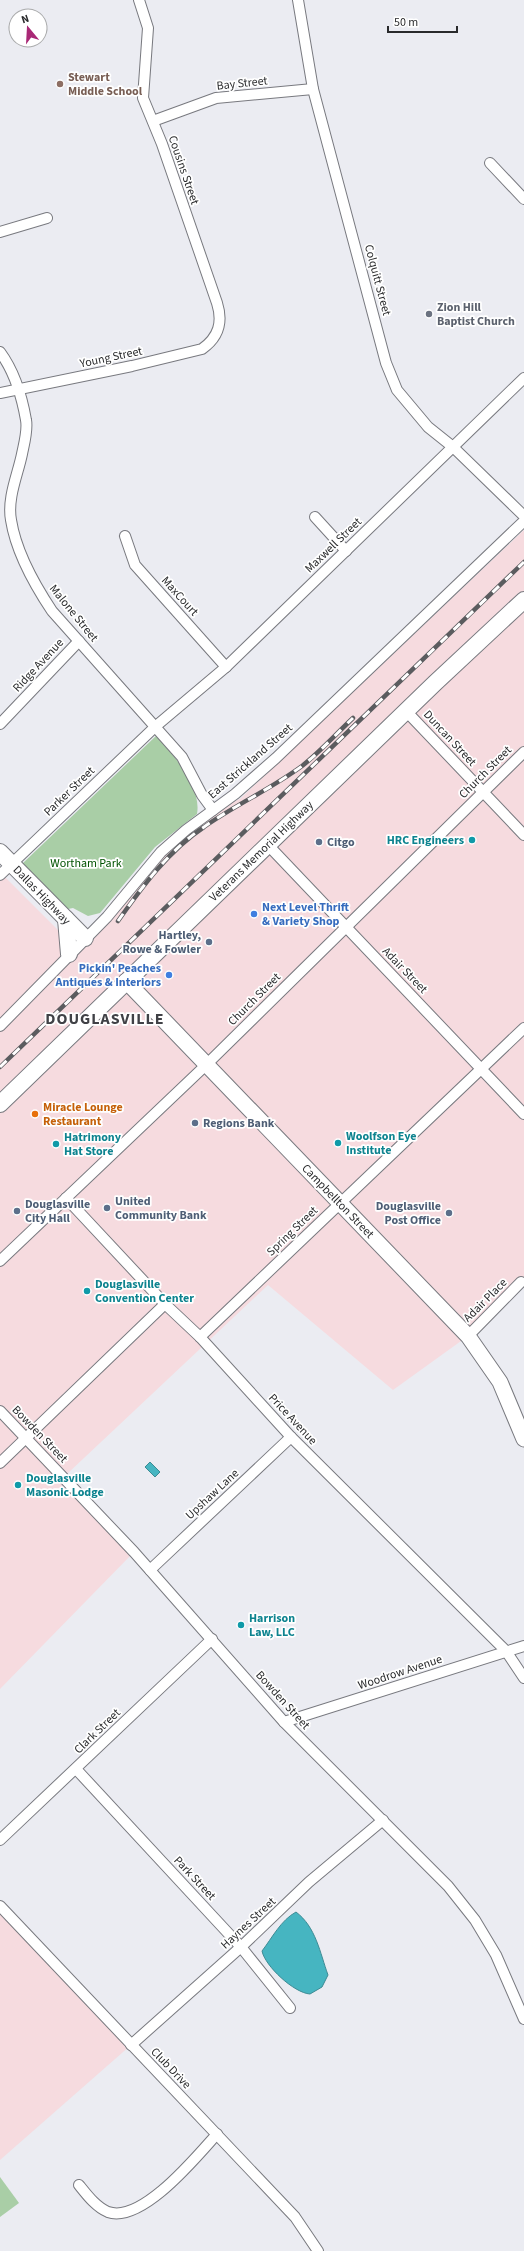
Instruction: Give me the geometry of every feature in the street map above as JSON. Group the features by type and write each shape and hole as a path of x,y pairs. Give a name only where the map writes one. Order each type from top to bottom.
{"main road":[{"name":"Veterans Memorial Highway","path":"0,1104 267,844 524,600"},
{"name":"Dallas Highway","path":"0,852 85,938"},
{"path":"66,919 69,954"},
{"name":"Campbellton Street","path":"126,981 468,1336 500,1382 524,1439"}],"street":[{"name":"Cousins Street","path":"139,0 148,28 143,98 153,121 220,312 218,330 209,344"},
{"name":"Colquitt Street","path":"298,0 313,89 386,363 397,390 428,427 453,447 524,516"},
{"name":"Bay Street","path":"153,121 216,98 313,89"},
{"path":"490,163 524,199"},
{"path":"0,232 47,218"},
{"name":"Young Street","path":"0,393 132,366 202,348 209,344"},
{"name":"Malone Street","path":"0,352 12,371 26,422 22,454 14,485 10,519 22,557 40,592 52,611 156,726 182,758 202,795 213,810"},
{"name":"Maxwell Street","path":"156,726 226,667 524,378"},
{"path":"315,517 346,551"},
{"name":"East Strickland Street","path":"0,1026 107,917 161,852 276,758 524,522"},
{"name":"MaxCourt","path":"125,536 135,565 226,667"},
{"name":"Ridge Avenue","path":"0,724 79,641"},
{"name":"Duncan Street","path":"406,711 524,835"},
{"name":"Parker Street","path":"0,875 156,726"},
{"name":"Church Street","path":"0,1261 206,1065 345,926 484,793 524,752"},
{"name":"Adair Street","path":"267,844 524,1114"},
{"name":"Spring Street","path":"200,1337 524,1028"},
{"name":"Price Avenue","path":"66,1198 165,1304 200,1337 291,1437 506,1651 524,1678"},
{"name":"Adair Place","path":"468,1336 522,1282"},
{"path":"0,1463 165,1304"},
{"name":"Bowden Street","path":"0,1411 150,1570 284,1722 448,1886 475,1920 496,1954 524,2019"},
{"name":"Upshaw Lane","path":"150,1570 291,1437"},
{"name":"Clark Street","path":"0,1840 212,1639"},
{"name":"Woodrow Avenue","path":"284,1722 524,1646"},
{"name":"Park Street","path":"76,1769 241,1947 290,2008"},
{"name":"Haynes Street","path":"131,2045 241,1947 309,1882 383,1820"},
{"name":"Club Drive","path":"0,1906 295,2217 318,2251"},
{"path":"79,2185 90,2200 108,2212 119,2213 140,2207 165,2189 217,2134"}],"shaded area":[{"path":"524,530 524,1280 468,1336 393,1390 268,1285 67,1474 134,1552 0,1689 0,872 69,941 116,913 163,855 213,810 240,799"},
{"path":"0,1906 131,2045 0,2160"}],"green space":[{"name":"Wortham Park","path":"157,735 191,782 195,793 197,814 155,847 100,913 88,916 73,908 68,909 22,864"},
{"path":"0,2177 19,2203 0,2217"}],"water":[{"path":"150,1462 160,1472 155,1477 145,1467"},
{"path":"296,1912 303,1918 313,1933 320,1949 328,1975 322,1987 310,1994 296,1989 281,1978 264,1957 262,1951 281,1924"}],"railway":[{"path":"0,1067 524,562"},
{"path":"118,921 157,870 191,836 228,811 278,782 309,761 353,718"}],"place":[{"name":"Stewart Middle School","path":"60,84"},
{"name":"Zion Hill Baptist Church","path":"429,314"},
{"name":"HRC Engineers","path":"472,840"},
{"name":"Citgo","path":"319,842"},
{"name":"Next Level Thrift & Variety Shop","path":"254,914"},
{"name":"Hartley, Rowe & Fowler","path":"209,942"},
{"name":"Pickin' Peaches Antiques & Interiors","path":"169,975"},
{"name":"Miracle Lounge Restaurant","path":"35,1114"},
{"name":"Regions Bank","path":"195,1123"},
{"name":"Woolfson Eye Institute","path":"338,1143"},
{"name":"Hatrimony Hat Store","path":"56,1144"},
{"name":"United Community Bank","path":"107,1208"},
{"name":"Douglasville City Hall","path":"17,1211"},
{"name":"Douglasville Post Office","path":"449,1213"},
{"name":"Douglasville Convention Center","path":"87,1291"},
{"name":"Douglasville Masonic Lodge","path":"18,1485"},
{"name":"Harrison Law, LLC","path":"241,1625"}],"district":[{"name":"DOUGLASVILLE","path":"105,1018"}]}
